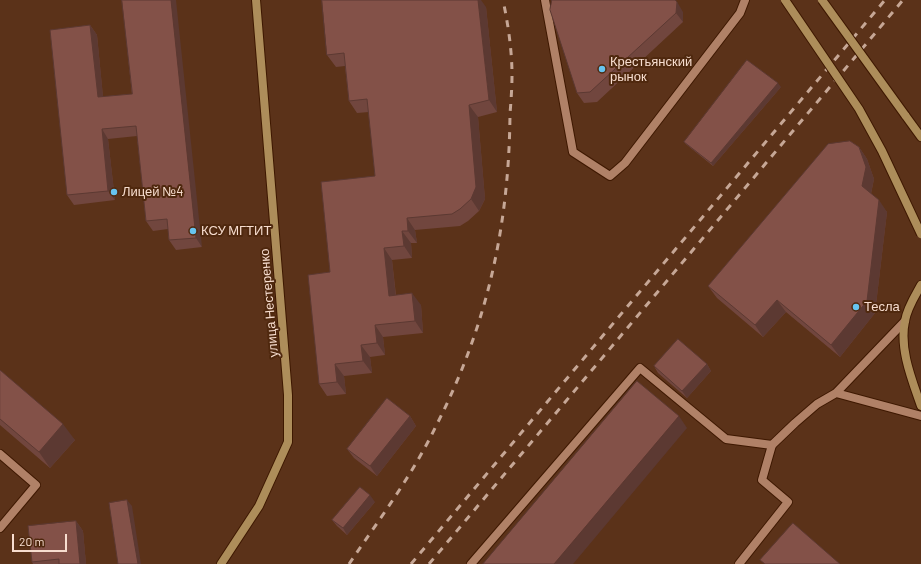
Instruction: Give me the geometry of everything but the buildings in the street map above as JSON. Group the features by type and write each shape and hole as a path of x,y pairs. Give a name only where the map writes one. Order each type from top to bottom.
{"street":[{"name":"улица Нестеренко","path":"221,564 259,506 288,442 288,394 256,0"},
{"path":"545,0 573,152 610,176 625,163 740,13 745,0"},
{"path":"785,0 859,109 882,151 921,234"},
{"path":"822,0 921,137"},
{"path":"921,285 913,299 905,321 904,345 908,366 921,406"},
{"path":"739,564 788,502 762,480 772,445 800,418 836,393 905,321"},
{"path":"471,564 640,368 726,439 772,445"},
{"path":"836,393 921,416"},
{"path":"0,454 36,485 0,528"}],"railway":[{"path":"349,564 395,496 427,444 454,389 482,313 500,236 509,156 512,66 507,18 503,0"},
{"path":"411,564 885,0"},
{"path":"429,564 903,0"}],"place":[{"name":"Крестьянский рынок","path":"602,69"},
{"name":"Лицей №4","path":"114,192"},
{"name":"КСУ МГТИТ","path":"193,231"},
{"name":"Тесла","path":"856,307"}]}
